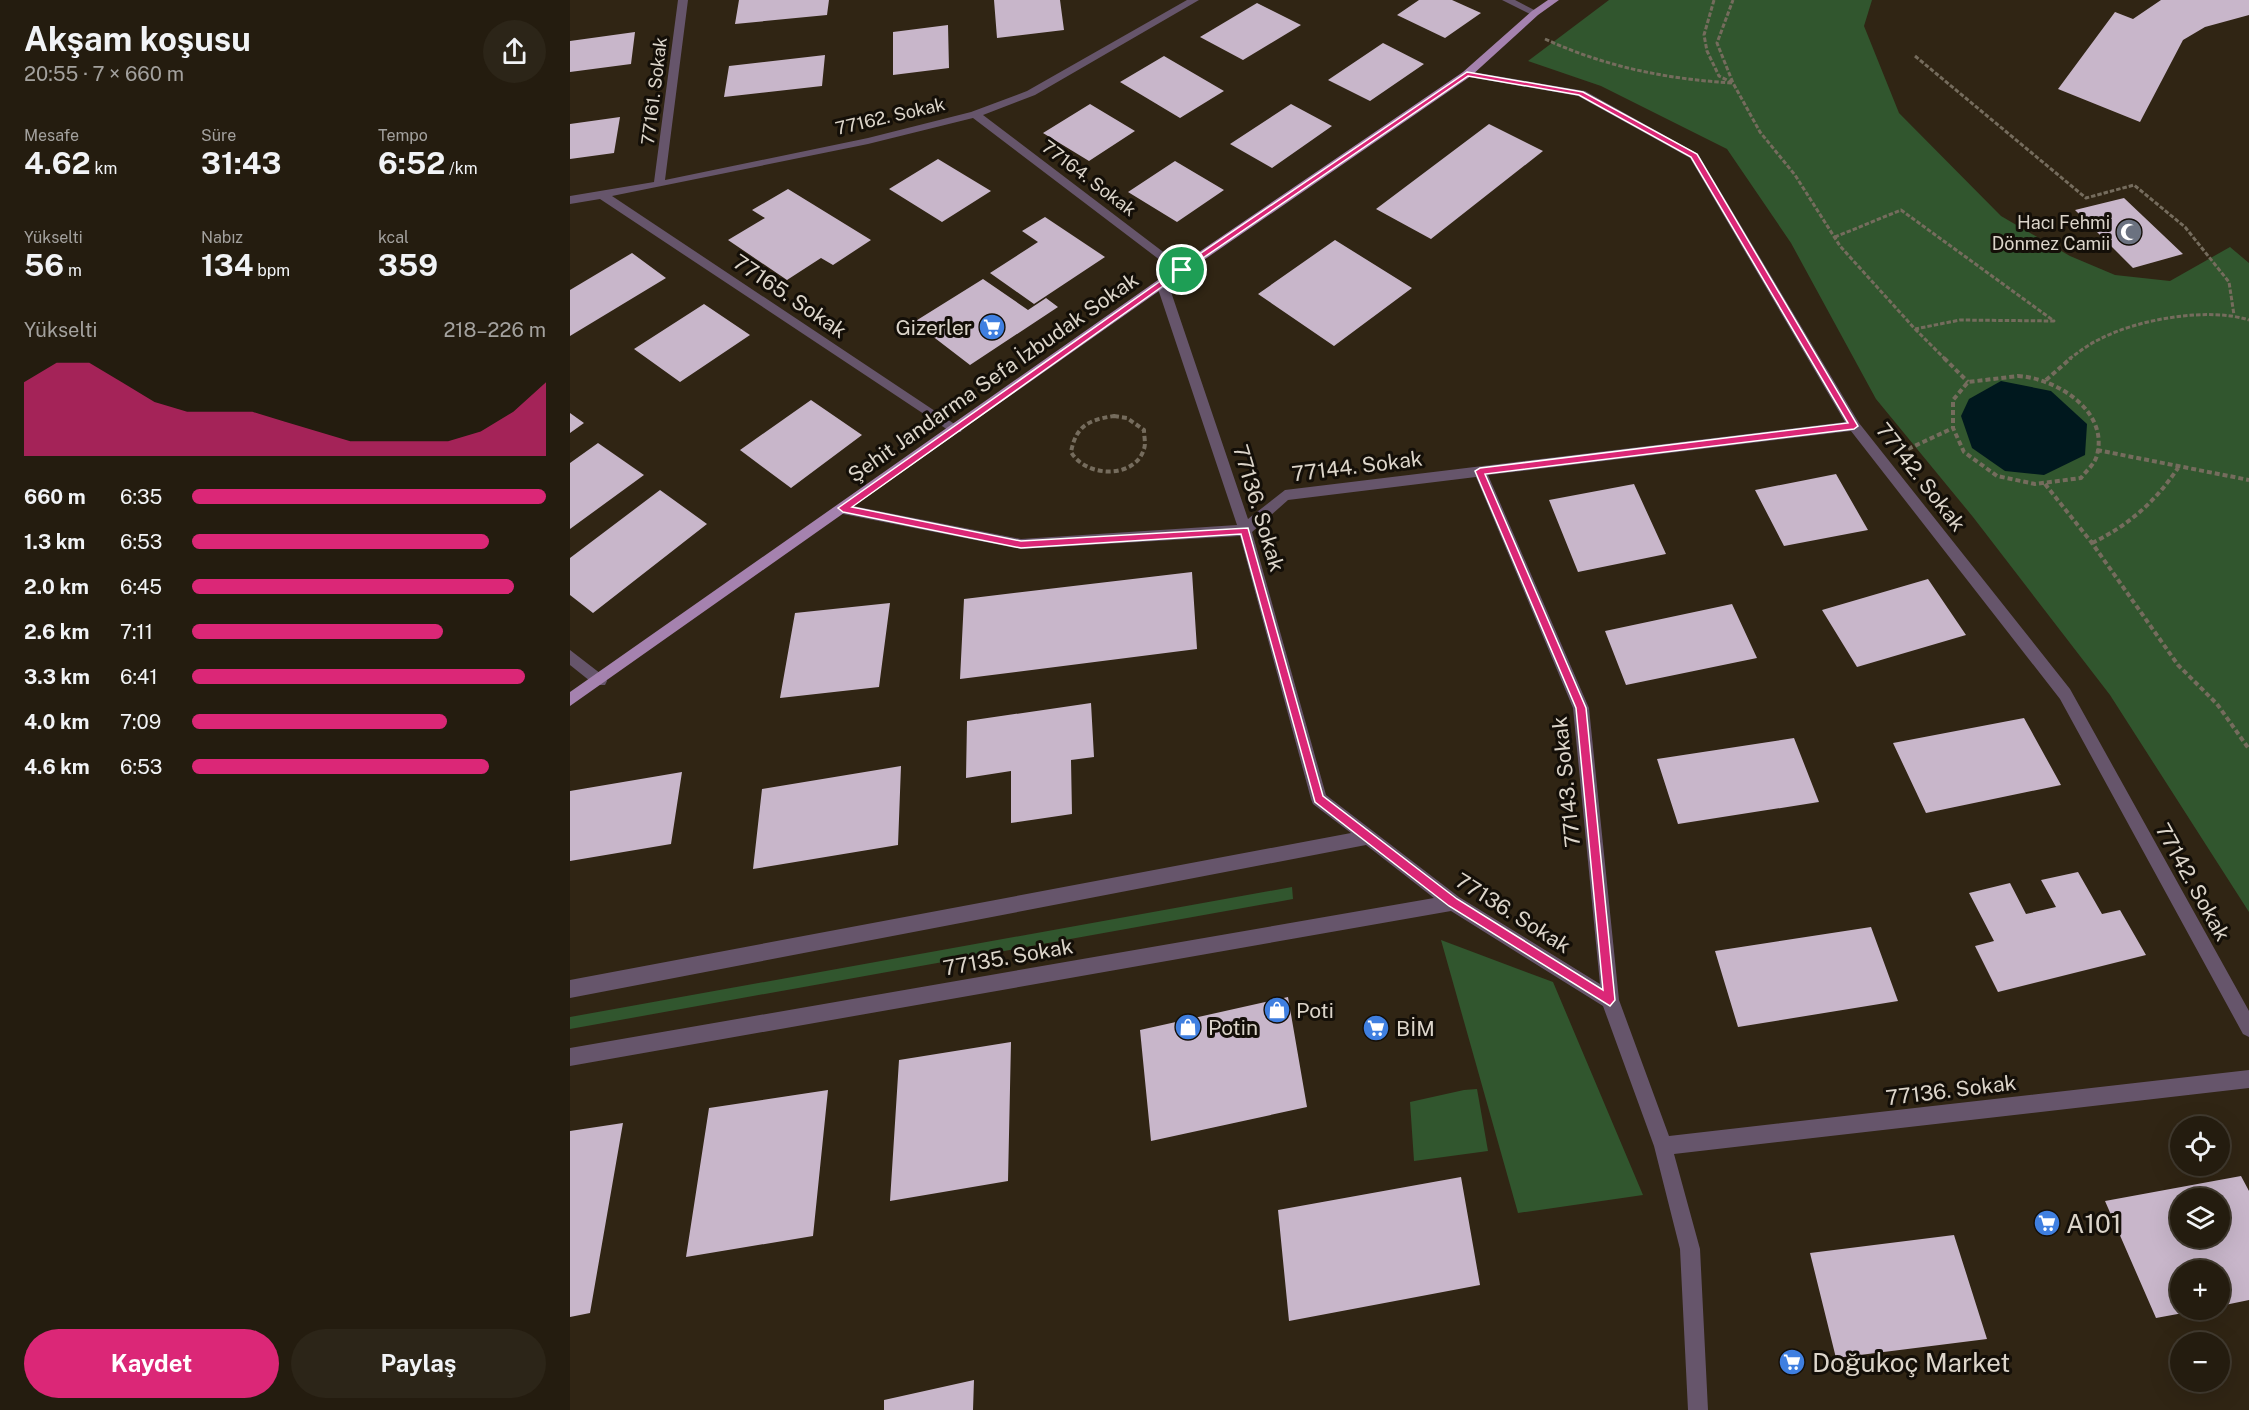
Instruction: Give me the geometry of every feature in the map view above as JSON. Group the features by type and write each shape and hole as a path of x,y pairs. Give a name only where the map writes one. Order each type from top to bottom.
{"main road":[{"name":"Şehit Jandarma Sefa İzbudak Sokak","path":"570,700 1162,283 1467,74 1535,13 1554,0"}],"street":[{"name":"77161. Sokak","path":"659,185 682,0"},
{"name":"77162. Sokak","path":"570,200 659,185 868,141 975,114 1031,93 1194,0"},
{"path":"1507,0 1535,13"},
{"name":"77142. Sokak","path":"1467,74 1581,93 1694,156 1854,426 2065,694 2249,1028"},
{"name":"77164. Sokak","path":"975,114 1182,270"},
{"name":"77165. Sokak","path":"602,195 956,429"},
{"name":"77136. Sokak","path":"1162,283 1245,530 1319,799 1366,838 1453,903 1610,1000"},
{"name":"77144. Sokak","path":"1245,530 1285,495 1854,426"},
{"name":"77143. Sokak","path":"1480,471 1581,708 1610,1000"},
{"path":"843,508 1021,544 1245,530"},
{"path":"570,656 600,681"},
{"path":"570,989 1366,838"},
{"name":"77135. Sokak","path":"570,1057 1453,903"},
{"path":"1610,1000 1663,1146 1690,1249 1698,1410"},
{"name":"77136. Sokak","path":"1663,1146 2249,1079"}],"path":[{"path":"1714,0 1704,35 1707,51 1719,76 1733,83"},
{"path":"1733,0 1717,43 1733,83 1760,132 1795,175 1835,237 1915,328 1968,382"},
{"path":"1541,38 1622,70 1686,81 1733,83"},
{"path":"1915,57 2086,198 2134,185 2148,196 2185,227 2229,282 2234,315"},
{"path":"1835,237 1901,210 2054,321 1960,320 1915,328"},
{"path":"2046,380 2068,360 2101,338 2177,316 2234,315 2249,320"},
{"path":"2008,375 2046,380 2079,401 2098,429 2097,456 2081,478 2035,484 1997,476 1964,452 1953,428 1953,400 1968,382 2008,375"},
{"path":"1100,418 1127,418 1144,430 1146,449 1130,466 1103,473 1089,470 1078,464 1072,455 1071,444 1076,433 1087,424 1100,418"},
{"path":"1921,444 1953,428"},
{"path":"2097,450 2178,468 2249,480"},
{"path":"2092,543 2122,529 2164,489 2178,468"},
{"path":"2044,483 2092,543 2178,665 2217,704 2249,749"}],"green space":[{"path":"1609,0 1872,0 1864,26 1899,113 2001,216 2070,256 2115,275 2170,281 2230,247 2249,263 2249,912 2110,695 1973,517 1876,399 1791,243 1727,149 1601,86 1528,61"},
{"path":"1292,887 1293,899 570,1029 570,1017"},
{"path":"1441,940 1553,982 1643,1195 1518,1213"},
{"path":"1477,1089 1488,1151 1414,1161 1410,1102"}],"water":[{"path":"2001,381 2051,391 2087,424 2085,455 2044,475 2005,471 1972,448 1961,416 1969,399"}],"building":[{"path":"739,0 829,0 827,15 735,24"},
{"path":"994,0 1060,0 1064,30 997,38"},
{"path":"1419,0 1452,0 1481,13 1445,38 1397,15"},
{"path":"2161,0 2249,0 2249,15 2205,27 2183,40 2140,122 2058,89 2115,12 2133,19"},
{"path":"1257,3 1301,25 1243,60 1200,37"},
{"path":"948,25 949,68 893,75 893,32"},
{"path":"635,32 631,64 570,72 570,41"},
{"path":"1383,43 1424,64 1370,101 1328,80"},
{"path":"825,55 822,86 724,97 729,66"},
{"path":"1164,56 1224,91 1180,118 1120,82"},
{"path":"1090,104 1135,131 1089,161 1043,133"},
{"path":"1291,104 1332,126 1272,168 1230,144"},
{"path":"620,117 614,153 570,159 570,124"},
{"path":"1489,124 1543,151 1431,239 1376,209"},
{"path":"938,159 991,191 942,222 889,189"},
{"path":"1175,161 1224,190 1177,222 1128,192"},
{"path":"788,189 871,240 833,265 821,258 787,280 728,240 765,218 752,210"},
{"name":"Hacı Fehmi Dönmez Camii","path":"2124,198 2183,254 2133,268 2075,210"},
{"path":"1045,217 1105,257 1034,304 990,273 1038,242 1022,231"},
{"path":"1335,240 1412,288 1334,346 1258,294"},
{"path":"632,253 666,278 570,336 570,290"},
{"path":"983,279 1028,310 1046,298 1058,307 970,365 914,322"},
{"path":"704,304 750,335 680,382 634,349"},
{"path":"811,400 862,435 791,488 740,450"},
{"path":"570,413 584,423 570,433"},
{"path":"598,443 644,475 570,529 570,463"},
{"path":"1836,474 1868,530 1784,546 1755,490"},
{"path":"1634,484 1666,554 1578,572 1549,500"},
{"path":"660,490 707,524 593,613 570,595 570,558"},
{"path":"1192,572 1197,649 960,679 964,599"},
{"path":"1928,579 1966,635 1857,667 1822,610"},
{"path":"890,603 879,687 780,698 795,613"},
{"path":"1732,604 1757,658 1626,685 1605,631"},
{"path":"1091,703 1094,757 1071,760 1072,814 1011,823 1011,771 966,778 967,721"},
{"path":"2024,718 2061,785 1926,813 1893,743"},
{"path":"1794,738 1819,802 1678,824 1657,759"},
{"path":"901,766 898,845 753,869 762,789"},
{"path":"682,772 671,844 570,861 570,791"},
{"path":"2078,872 2102,914 2120,910 2146,955 1998,992 1975,946 1994,941 1969,893 2010,883 2026,914 2056,907 2041,880"},
{"path":"1871,927 1898,1001 1738,1027 1715,951"},
{"path":"1288,997 1307,1107 1151,1141 1140,1030"},
{"path":"1011,1042 1008,1181 890,1201 899,1060"},
{"path":"828,1090 813,1236 686,1257 709,1108"},
{"path":"623,1123 590,1313 570,1317 570,1131"},
{"path":"2241,1176 2249,1191 2249,1300 2230,1304 2230,1260 2170,1260 2170,1315 2156,1318 2105,1201 2170,1189 2170,1248 2230,1248 2230,1188 2176,1188"},
{"path":"1461,1177 1480,1285 1289,1321 1278,1210"},
{"path":"1954,1235 1987,1339 1836,1358 1810,1253"},
{"path":"974,1380 973,1410 884,1410 884,1400"}],"place":[{"name":"Hacı Fehmi Dönmez Camii","path":"2129,232"},
{"name":"Gizerler","path":"992,327"},
{"name":"Poti","path":"1277,1010"},
{"name":"Potin","path":"1188,1027"},
{"name":"BİM","path":"1376,1028"},
{"name":"A101","path":"2047,1223"},
{"name":"Doğukoç Market","path":"1792,1362"}],"route":[{"path":"1467,74 1581,93 1694,156 1854,426 1480,471 1581,708 1610,1000 1453,903 1366,838 1319,799 1245,530 1021,544 843,508 1182,270 1467,74"}]}
